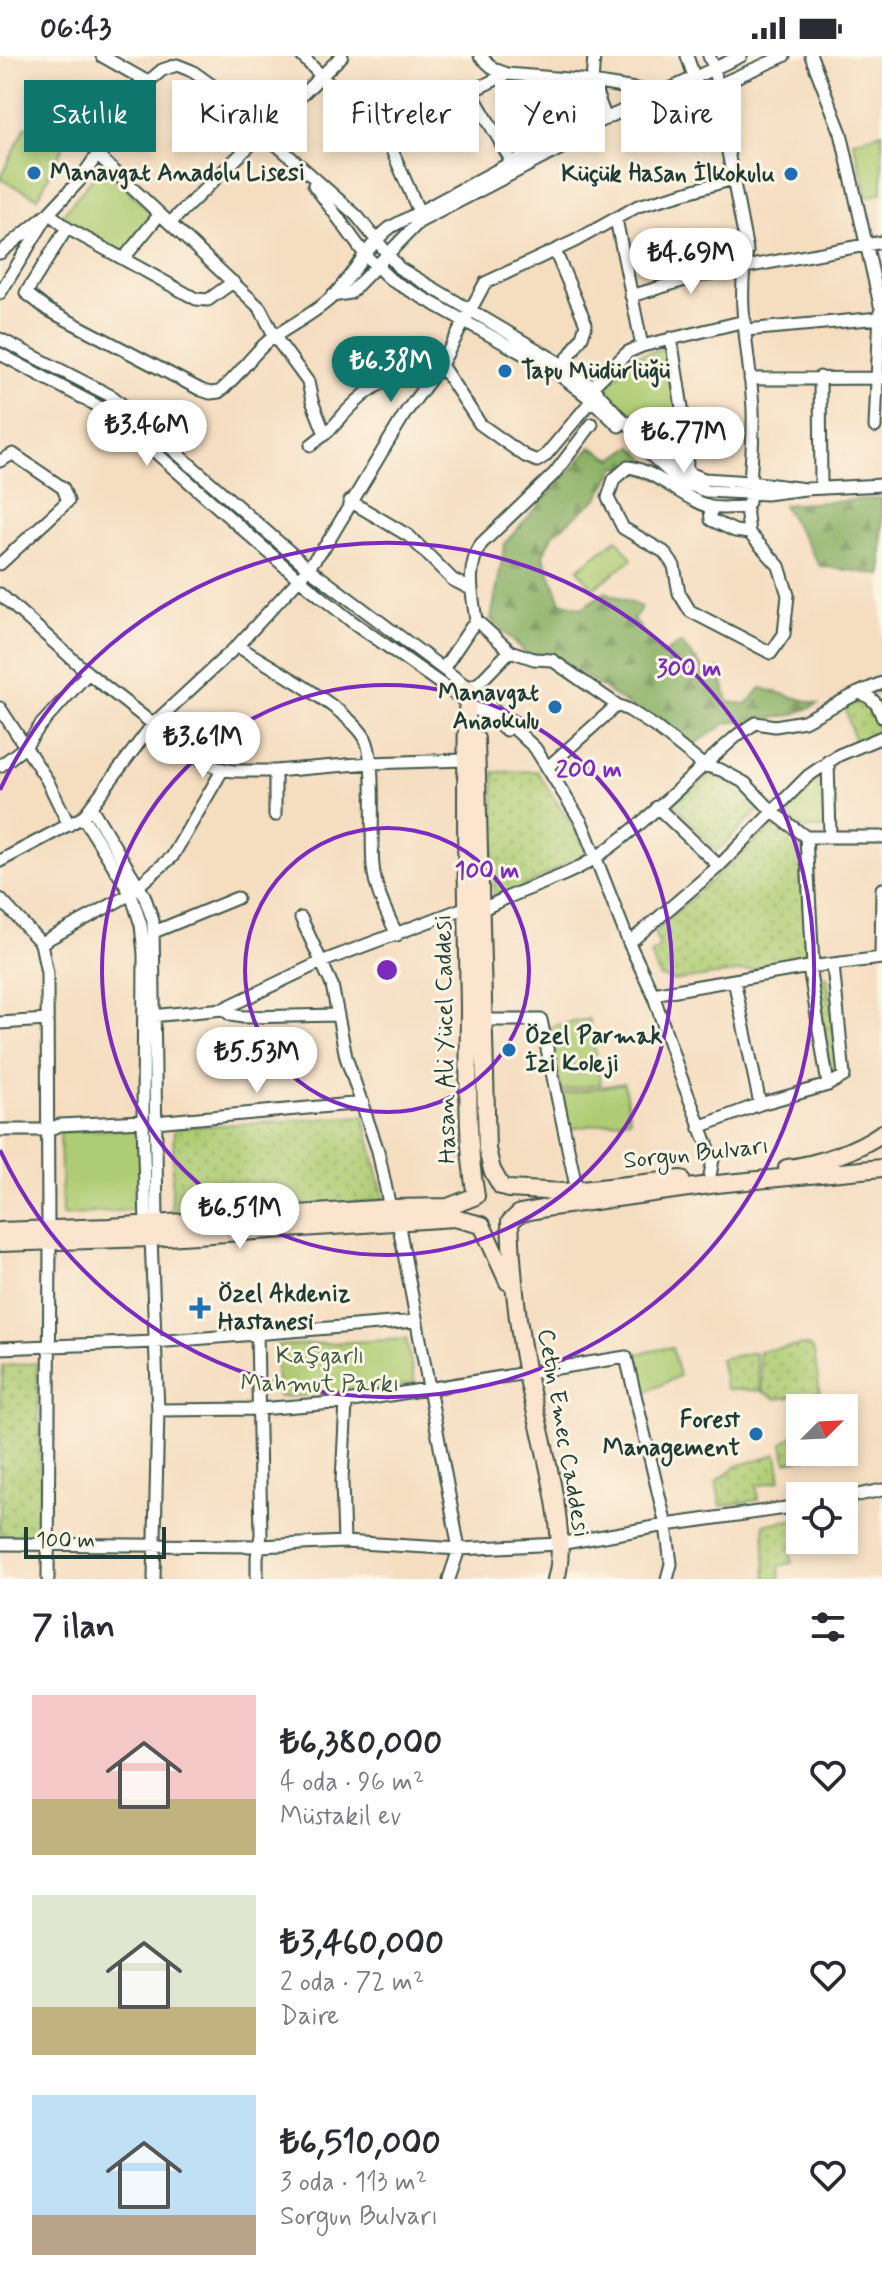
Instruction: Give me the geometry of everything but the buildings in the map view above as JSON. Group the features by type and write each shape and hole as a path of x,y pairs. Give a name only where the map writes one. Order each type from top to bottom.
{"main road":[{"name":"Hasan Ali Yücel Caddesi","path":"474,696 465,760 487,1149 492,1170 504,1187"},
{"name":"Hasan Ali Yücel Caddesi","path":"474,696 471,1174 476,1196"},
{"name":"Sorgun Bulvarı","path":"504,1187 518,1191 577,1191 796,1167 821,1161 869,1142 882,1133"},
{"name":"Sorgun Bulvarı","path":"510,1222 520,1213 552,1207 717,1184 882,1168"},
{"path":"0,1231 49,1234 394,1214 448,1207 476,1196 487,1186 504,1187 513,1194 517,1209 510,1222 514,1296"},
{"path":"476,1196 474,1215 482,1225 514,1296"},
{"path":"394,1214 454,1218 497,1228 510,1222"},
{"path":"0,1243 49,1234"},
{"name":"Cetin Emec Caddesi","path":"514,1296 553,1498 559,1544 556,1579"}],"street":[{"path":"102,56 144,80"},
{"path":"302,56 322,78"},
{"path":"307,92 342,56"},
{"path":"480,56 494,69 507,74 571,80"},
{"path":"592,80 594,56"},
{"path":"687,56 694,80"},
{"path":"687,80 712,61 741,56"},
{"path":"730,80 784,56"},
{"path":"811,56 841,133 881,304 880,378 875,427"},
{"path":"150,80 169,62 204,80"},
{"path":"479,86 507,74"},
{"path":"479,105 512,162"},
{"path":"67,228 26,293 48,310 201,390 219,392 275,337 332,296 377,238 402,220 512,162 621,112"},
{"path":"332,296 350,293 419,222 621,119"},
{"path":"0,293 49,213 101,152"},
{"path":"170,223 243,152"},
{"path":"283,152 315,187 366,256 391,280 554,371 592,400 679,481 706,491 750,487"},
{"path":"285,152 357,216 399,268 563,365 592,387 619,416 687,474 750,487 766,494 882,485"},
{"path":"392,152 419,212"},
{"path":"728,152 747,251 744,267 746,325 753,412 749,502 746,507 749,533 779,566 788,595 784,634 771,653 690,611 679,593 674,566 664,552 623,528 608,498 614,479 628,467 641,468 667,486 710,508 746,507"},
{"path":"98,156 260,308 275,337 308,382 325,434"},
{"path":"0,861 83,817 153,724 237,646 299,579 326,545 406,412 441,365 485,283 555,251 638,206 733,179"},
{"path":"49,213 67,228 196,299 208,300 233,282"},
{"path":"0,253 49,213"},
{"path":"124,258 160,214"},
{"path":"616,219 642,346"},
{"path":"631,296 673,282 882,242"},
{"path":"555,251 586,324 582,337 563,365"},
{"path":"592,387 628,352 671,338 746,325 880,318"},
{"path":"671,338 686,433 687,474"},
{"path":"0,339 113,397 308,568 443,669 548,767 582,823 629,943 653,994 713,1159 710,1176"},
{"path":"1,357 111,413 350,620 474,696"},
{"path":"441,365 480,424 537,461 545,456 592,400"},
{"path":"311,445 335,427 345,412 386,380 402,375 432,377"},
{"path":"820,377 821,488"},
{"path":"750,379 880,378"},
{"path":"592,424 554,474 481,544 474,556 471,589 476,620 510,651 534,659 552,660 617,705 657,728 703,765 721,770 745,783 774,813 806,837 882,837"},
{"path":"0,461 13,454 63,488 68,501 0,564"},
{"path":"350,501 409,536 453,580 471,589"},
{"path":"710,508 711,520 735,531 749,533"},
{"path":"0,594 88,673 191,754 223,769 275,771 370,763 465,760"},
{"path":"443,669 476,620"},
{"path":"237,646 316,695 357,728 365,739 370,763 375,881 397,935"},
{"path":"474,696 510,651"},
{"path":"0,766 25,747 88,673"},
{"path":"142,1017 223,1009 321,962 553,881 596,857 739,734 756,723 775,726 804,721 882,683"},
{"path":"880,712 878,698 882,692"},
{"path":"858,693 869,697 880,712"},
{"path":"548,767 617,705"},
{"path":"0,708 47,780 69,825"},
{"path":"629,943 719,866 808,776 828,761 882,737"},
{"path":"828,761 830,836"},
{"path":"41,943 135,889 172,857 223,769"},
{"path":"275,771 275,815"},
{"path":"91,807 135,889 143,940 142,1017 149,1121 158,1410 154,1579"},
{"path":"657,807 719,866"},
{"path":"83,817 148,904 154,932 156,1016 149,1121"},
{"path":"806,837 811,966 828,1085"},
{"path":"653,994 811,966 882,958 882,889"},
{"path":"154,932 237,898"},
{"path":"0,899 41,943 47,973 48,1579"},
{"path":"301,918 332,985 346,1057 378,1151 394,1214 459,1549 449,1579"},
{"path":"699,1127 760,1104 828,1085 844,1076 833,965"},
{"path":"734,980 760,1104"},
{"path":"223,1009 231,1015 243,1017 338,1015"},
{"path":"0,1023 47,1020"},
{"path":"482,1020 541,1020 577,1191"},
{"path":"0,1130 47,1130 60,1125 149,1121 363,1103"},
{"name":"Sorgun Bulvarı","path":"851,1171 882,1175"},
{"path":"0,1348 155,1342 416,1321"},
{"path":"257,1332 261,1535 257,1579"},
{"path":"158,1410 259,1409 346,1402 626,1357 666,1525 671,1564 667,1579"},
{"path":"344,1542 342,1481 346,1402"},
{"path":"858,1495 882,1490"},
{"path":"0,1544 259,1546 344,1542 459,1549 559,1544 786,1508"}],"green space":[{"path":"24,130 24,152 61,152 38,198 0,179"},
{"path":"882,132 882,193 868,197 853,141"},
{"path":"103,165 153,215 125,253 65,223 62,215"},
{"path":"671,347 685,461 604,388 640,354"},
{"path":"632,446 668,480 616,467 599,497 552,535 543,555 561,602 582,608 605,592 642,607 633,619 662,655 681,643 707,673 720,668 728,702 747,704 761,688 818,704 793,715 727,723 690,747 557,657 527,655 491,619 505,543 591,447 613,459"},
{"path":"882,498 882,575 820,566 783,505"},
{"path":"617,539 632,559 593,589 578,569"},
{"path":"866,699 878,722 877,735 855,743 845,707"},
{"path":"537,771 588,852 494,903 494,772"},
{"path":"711,774 738,785 763,806 716,852 674,803"},
{"path":"818,779 823,780 825,785 827,828 800,828 782,809"},
{"path":"776,822 799,844 805,893 807,962 673,981 659,976 651,954 660,948 654,932"},
{"path":"827,976 839,1071 838,1077 831,1080 815,978"},
{"path":"589,1019 601,1084 561,1091 549,1027"},
{"path":"624,1083 630,1119 569,1129 563,1094"},
{"path":"364,1116 384,1200 171,1215 174,1128"},
{"path":"143,1128 140,1209 62,1216 60,1131"},
{"name":"Kaşgarlı Mahmut Parkı","path":"406,1339 415,1383 350,1394 278,1397 275,1346"},
{"path":"803,1345 812,1348 820,1393 786,1394 786,1398 777,1399 763,1392 759,1351"},
{"path":"672,1347 679,1376 646,1392 636,1354"},
{"path":"755,1352 761,1391 726,1389 720,1359"},
{"path":"37,1363 43,1537 0,1538 3,1366"},
{"path":"777,1454 781,1480 757,1486 758,1500 721,1506 716,1482 737,1466"},
{"path":"786,1521 786,1554 792,1554 792,1563 779,1566 780,1579 766,1579 764,1524"}],"place":[{"name":"Manavgat Anadolu Lisesi","path":"34,173"},
{"name":"Küçük Hasan İlkokulu","path":"791,174"},
{"name":"Tapu Müdürlüğü","path":"505,371"},
{"name":"Manavgat Anaokulu","path":"555,707"},
{"name":"Özel Parmak İzi Koleji","path":"509,1050"},
{"name":"Özel Akdeniz Hastanesi","path":"200,1308"},
{"name":"Forest Management","path":"756,1434"}]}
